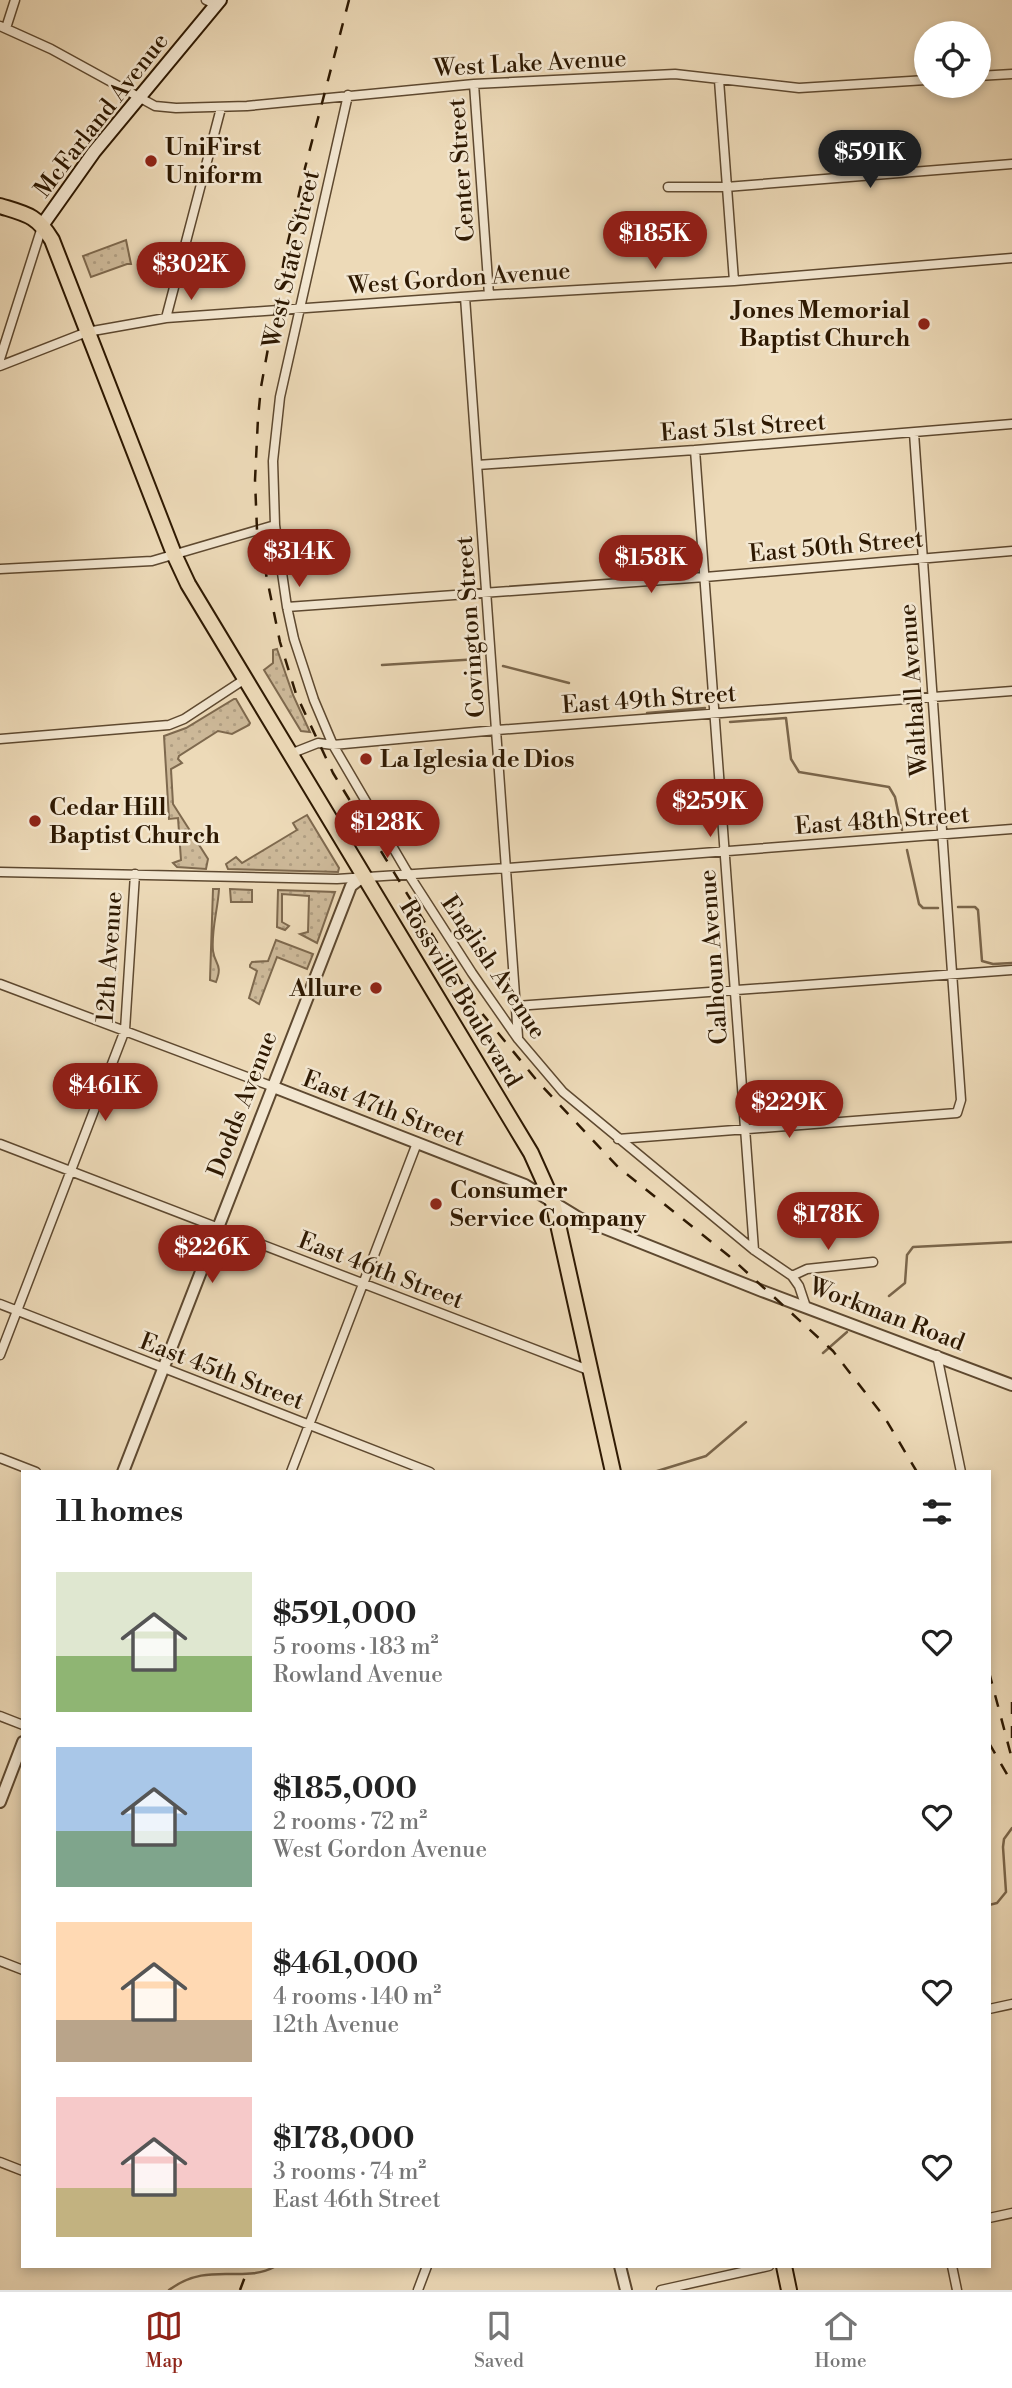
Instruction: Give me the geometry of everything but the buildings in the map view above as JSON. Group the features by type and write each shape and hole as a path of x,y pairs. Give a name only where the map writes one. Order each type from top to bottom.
{"highway":[{"path":"0,206 27,215 43,224"},
{"name":"Rossville Boulevard","path":"43,224 52,240 188,584 531,1153 553,1202 613,1470"},
{"path":"784,2268 789,2290"}],"main road":[{"name":"McFarland Avenue","path":"43,224 66,189 214,2"}],"street":[{"path":"3,27 15,0"},
{"name":"West Lake Avenue","path":"3,27 51,49 155,106 221,107 474,83 675,74 799,88 914,81"},
{"path":"991,75 1012,74"},
{"path":"719,80 734,281"},
{"name":"Center Street","path":"474,83 489,295"},
{"name":"West State Street","path":"275,432 280,397 348,95"},
{"path":"166,318 221,107"},
{"path":"668,187 726,187 1012,164"},
{"path":"0,359 43,224"},
{"name":"West Gordon Avenue","path":"0,366 87,332 166,318 734,281 1012,258"},
{"name":"Covington Street","path":"465,297 518,1039"},
{"name":"East 51st Street","path":"477,465 1012,424"},
{"name":"English Avenue","path":"275,432 275,525 287,607 302,664 333,745 409,875 472,974 518,1039 563,1092 754,1250 792,1276"},
{"name":"Walthall Avenue","path":"745,1129 957,1113 961,1100 914,433"},
{"name":"Calhoun Avenue","path":"695,450 754,1250"},
{"path":"0,569 152,561 275,525"},
{"name":"East 50th Street","path":"287,607 705,577 1012,551"},
{"path":"0,739 169,725 184,719 245,679"},
{"name":"East 49th Street","path":"290,754 318,743 333,745 1012,691"},
{"name":"East 48th Street","path":"0,872 337,879 1012,830"},
{"name":"12th Avenue","path":"0,1355 125,1030 135,874"},
{"name":"Dodds Avenue","path":"124,1470 351,886 364,876"},
{"path":"516,1006 1012,970"},
{"name":"East 47th Street","path":"0,984 525,1185 553,1202"},
{"path":"618,1139 745,1129"},
{"path":"292,1470 417,1143"},
{"name":"East 46th Street","path":"0,1144 591,1371"},
{"name":"Workman Road","path":"553,1202 579,1218 1012,1385"},
{"path":"806,1307 799,1286 792,1276 807,1269 873,1262"},
{"name":"East 45th Street","path":"0,1304 425,1470"},
{"path":"937,1355 961,1470"},
{"path":"0,1458 31,1470"},
{"path":"0,1716 21,1724"},
{"path":"0,1802 21,1747"},
{"path":"0,1961 21,1969"},
{"path":"991,2009 1012,2004"},
{"path":"0,2162 21,2170"},
{"path":"991,2218 1012,2213"},
{"path":"418,2290 426,2268"},
{"path":"620,2268 625,2290"},
{"path":"661,2290 760,2268"},
{"path":"952,2268 957,2290"}],"shaded area":[{"path":"126,240 131,264 91,277 83,256"},
{"path":"277,649 293,695 310,732 301,731 264,670 273,663 273,650"},
{"path":"234,699 249,725 232,734 218,731 179,756 178,759 182,763 171,769 173,804 208,859 206,869 177,867 173,863 181,860 178,818 169,819 164,736 186,728"},
{"path":"307,815 339,868 338,872 228,869 226,864 236,857 242,863 297,830 293,823"},
{"path":"213,889 219,889 213,943 219,968 216,982 210,980"},
{"path":"230,889 252,890 252,902 231,902"},
{"path":"278,890 335,892 317,943 300,934 308,932 309,896 282,894 282,922 289,926 285,930 277,927"},
{"path":"276,940 313,954 307,969 277,957 259,1004 249,998 257,971 250,965 252,962 268,961"}],"waterway":[{"path":"382,665 479,659"},
{"path":"503,666 569,683"},
{"path":"647,713 705,708"},
{"path":"730,722 786,718 791,759 799,772 889,787 895,797 902,830"},
{"path":"907,850 919,904 923,908 938,908"},
{"path":"958,907 975,907 978,910 982,961 993,964 1012,963"},
{"path":"889,1296 905,1283 907,1255 913,1247 1012,1242"},
{"path":"823,1353 847,1332"},
{"path":"660,1470 706,1456 746,1422"},
{"path":"991,1904 997,1903 1006,1892 1003,1847 1004,1839 1012,1828"},
{"path":"169,2290 198,2276 251,2274 271,2268"}],"railway":[{"path":"349,0 285,255 261,387 258,418 255,480 257,530 280,642 296,694 333,773 476,1006 539,1083 618,1167 729,1256 833,1351 885,1418 916,1470"},
{"path":"991,1680 1012,1759"},
{"path":"1012,1700 1012,1738"},
{"path":"991,1746 1012,1783"},
{"path":"240,2290 248,2268"}],"place":[{"name":"UniFirst Uniform","path":"151,161"},
{"name":"Jones Memorial Baptist Church","path":"924,324"},
{"name":"La Iglesia de Dios","path":"366,759"},
{"name":"Cedar Hill Baptist Church","path":"35,821"},
{"name":"Allure","path":"376,988"},
{"name":"Consumer Service Company","path":"436,1204"}]}
